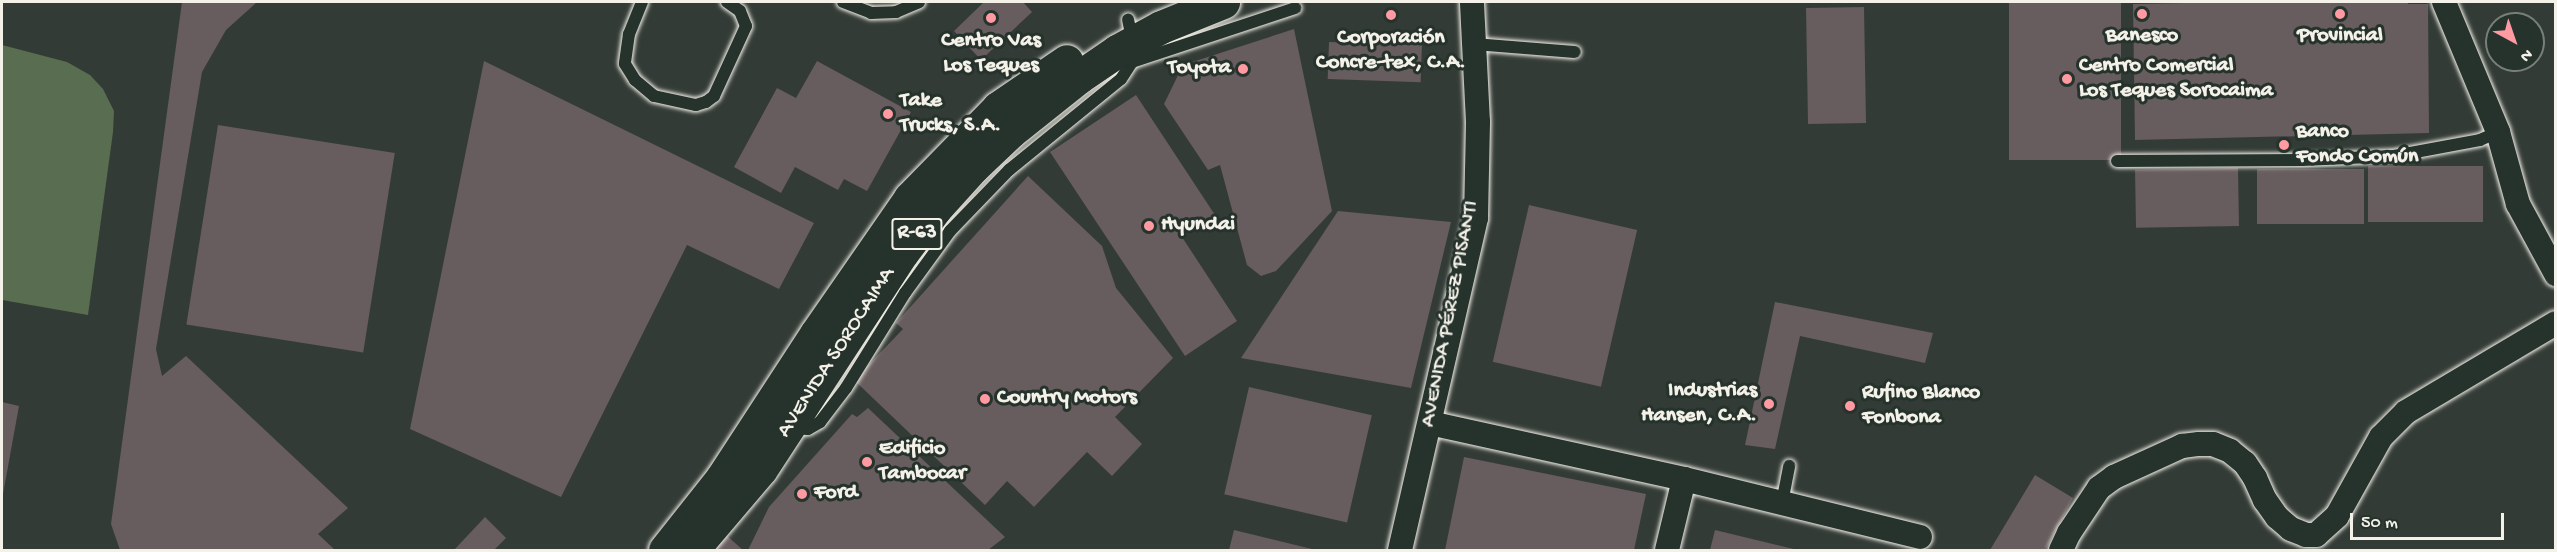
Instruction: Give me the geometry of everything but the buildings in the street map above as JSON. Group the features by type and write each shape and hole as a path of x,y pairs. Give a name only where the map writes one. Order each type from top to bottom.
{"main road":[{"name":"AVENIDA SOROCAIMA","path":"692,550 761,469 902,254 935,209 1011,131 1079,77 1131,42 1170,2"},
{"name":"AVENIDA SOROCAIMA","path":"665,550 722,478 816,334 910,198 998,108 1161,27 1223,2"}],"street":[{"name":"AVENIDA PÉREZ PISANTI","path":"1400,550 1476,218 1478,122 1472,2"},
{"path":"2444,2 2498,132 2518,204 2556,274"},
{"path":"2061,550 2069,533 2099,488 2114,477 2182,446 2199,444 2213,444 2230,451 2245,463 2277,517 2291,529 2306,535 2316,535 2337,516 2381,437 2406,412 2556,323"},
{"path":"1430,423 1684,479 1920,537"},
{"path":"1667,550 1684,479"}],"lane":[{"path":"642,2 629,34 625,64 634,80 654,96 696,105 714,96 746,26 740,11 727,2"},
{"path":"843,2 871,13 896,12 919,2"},
{"path":"1131,42 1295,8"},
{"path":"1474,44 1575,52"},
{"path":"2117,161 2302,160 2394,156 2480,140 2498,132"},
{"path":"1782,503 1789,466"}],"green space":[{"path":"2,45 67,62 90,75 103,89 114,111 88,315 2,300"}],"place":[{"name":"Banesco","path":"2142,14"},
{"name":"Provincial","path":"2340,14"},
{"name":"Corporación Concre-tex, C.A.","path":"1391,15"},
{"name":"Centro Vas Los Teques","path":"991,18"},
{"name":"Toyota","path":"1243,69"},
{"name":"Centro Comercial Los Teques Sorocaima","path":"2067,79"},
{"name":"Take Trucks, S.A.","path":"888,114"},
{"name":"Banco Fondo Común","path":"2284,145"},
{"name":"Hyundai","path":"1149,226"},
{"name":"Country Motors","path":"985,399"},
{"name":"Industrias Hansen, C.A.","path":"1769,404"},
{"name":"Rufino Blanco Fonbona","path":"1850,406"},
{"name":"Edificio Tambocar","path":"867,462"},
{"name":"Ford","path":"802,494"}]}
